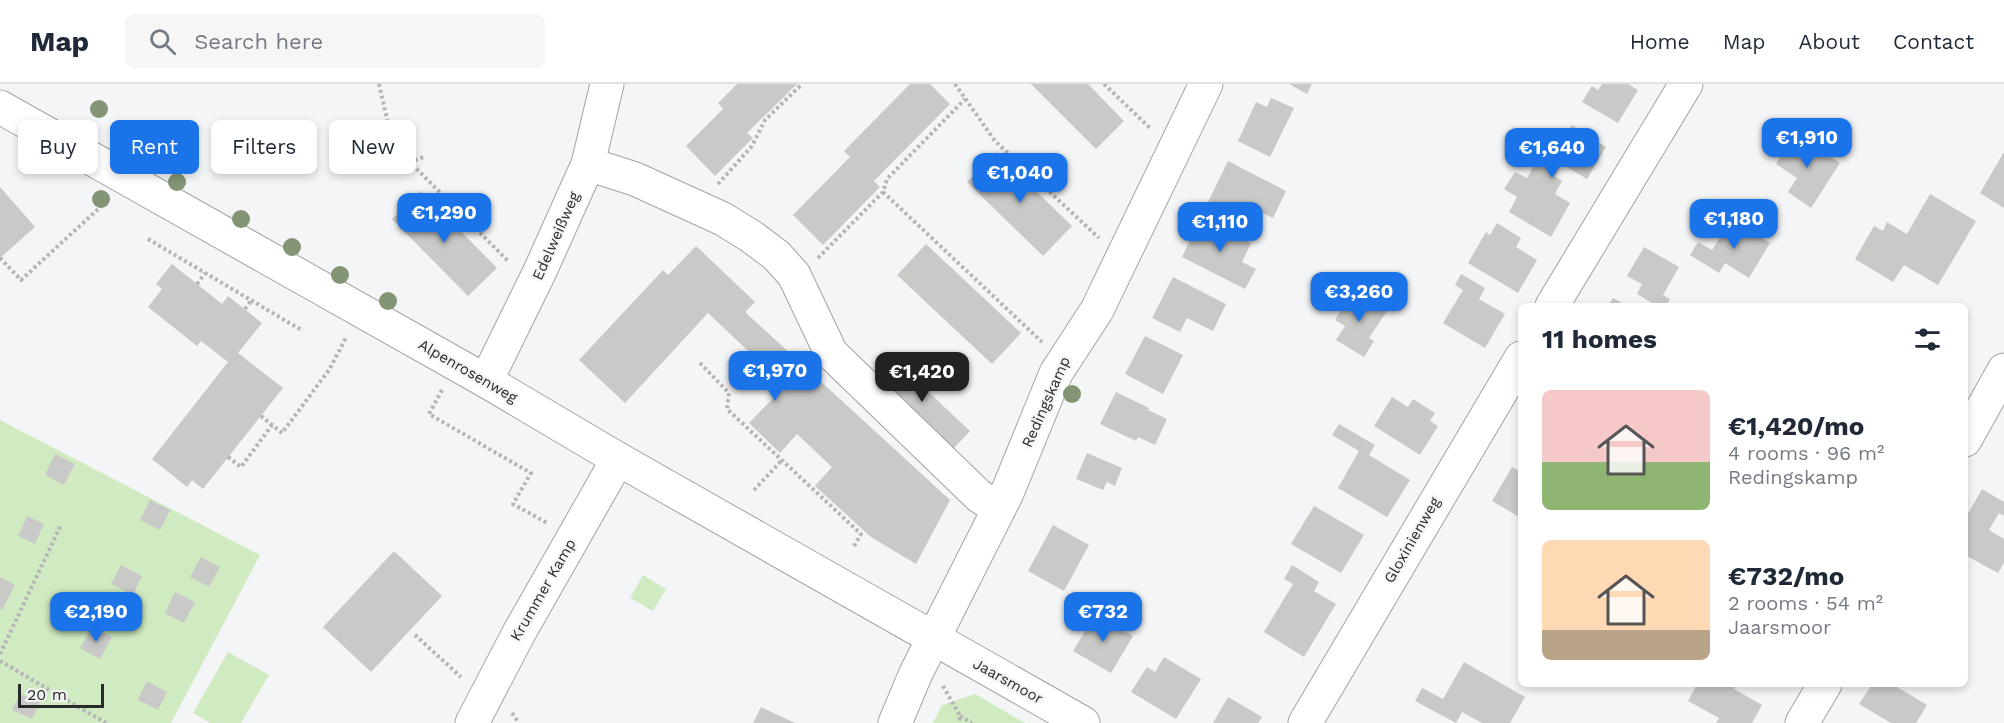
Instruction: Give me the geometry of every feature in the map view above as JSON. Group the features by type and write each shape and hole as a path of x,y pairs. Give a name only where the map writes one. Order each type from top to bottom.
{"street":[{"name":"Edelweißweg","path":"486,381 540,272 588,164 607,84"},
{"name":"Redingskamp","path":"895,723 933,640 999,508 1056,373 1097,310 1206,84"},
{"path":"1554,303 1686,84"},
{"name":"Alpenrosenweg","path":"0,107 486,381 933,640"},
{"path":"588,164 635,179 723,219 777,256 794,275 831,353 979,496 999,508"},
{"name":"Gloxinienweg","path":"1305,723 1518,363"},
{"path":"1968,435 2004,370"},
{"name":"Krummer Kamp","path":"472,723 520,631 618,459"},
{"name":"Jaarsmoor","path":"933,640 1083,723"},
{"path":"1803,723 1823,687"}],"path":[{"path":"379,84 387,120"},
{"path":"716,186 752,146 765,120 802,84"},
{"path":"955,84 995,141 1101,240"},
{"path":"1104,84 1153,131"},
{"path":"815,262 883,192 887,179 965,99"},
{"path":"416,160 424,157"},
{"path":"416,169 513,265"},
{"path":"883,192 1050,350"},
{"path":"0,258 21,280 113,195"},
{"path":"148,239 303,331"},
{"path":"197,284 205,273"},
{"path":"244,309 251,301"},
{"path":"261,416 282,433 329,370 351,329"},
{"path":"700,363 729,393 727,409 861,534 854,546"},
{"path":"438,397 429,414 531,473 513,504 531,514"},
{"path":"228,457 242,466 272,425"},
{"path":"754,490 782,460"},
{"path":"0,654 61,525"},
{"path":"415,635 468,684"},
{"path":"0,661 106,723"},
{"path":"943,685 960,716 972,723"},
{"path":"958,723 960,716"}],"green space":[{"path":"0,420 260,555 171,723 0,723"},
{"path":"643,575 666,589 653,611 630,598"},
{"path":"228,652 269,675 241,723 210,723 193,713"},
{"path":"975,694 1025,723 933,723 942,705"}],"building":[{"path":"737,84 797,84 747,133 753,138 715,176 686,146 723,109 718,103"},
{"path":"910,84 930,84 950,104 874,181 880,187 823,245 793,215 850,157 844,151"},
{"path":"1031,84 1088,84 1124,121 1096,149"},
{"path":"1289,84 1312,84 1307,94"},
{"path":"1602,84 1628,84 1638,90 1618,123 1582,102 1592,86 1598,90"},
{"path":"1271,98 1294,108 1270,157 1238,141 1256,102 1267,107"},
{"path":"1572,125 1606,147 1587,179 1562,164 1555,176 1562,181 1555,194 1570,203 1551,237 1509,212 1517,197 1504,189 1515,172 1527,178 1551,134 1563,140"},
{"path":"1794,134 1840,163 1811,208 1788,192 1797,178 1776,164"},
{"path":"996,152 1072,226 1043,256 967,182"},
{"path":"2004,152 2004,208 1980,193"},
{"path":"1228,161 1286,191 1273,218 1241,202 1234,216 1208,202"},
{"path":"0,187 35,227 0,258"},
{"path":"421,191 497,268 468,296 392,219"},
{"path":"1930,194 1976,221 1938,285 1904,265 1893,282 1855,259 1874,226 1883,231 1887,222 1907,234"},
{"path":"1201,218 1251,243 1242,262 1256,269 1245,289 1182,257"},
{"path":"1731,220 1746,230 1749,224 1763,233 1760,237 1770,243 1749,278 1725,263 1719,273 1690,255 1698,242 1712,250"},
{"path":"1497,223 1521,238 1516,247 1537,260 1518,293 1468,263 1486,232 1490,235"},
{"path":"926,244 1021,333 992,364 897,275"},
{"path":"696,246 755,302 745,312 950,500 916,564 871,537 815,486 832,467 797,434 780,453 749,423 785,386 708,313 625,403 579,360 663,270 668,275"},
{"path":"1644,247 1679,267 1663,295 1670,299 1668,303 1652,303 1637,294 1642,284 1627,276"},
{"path":"172,264 222,304 228,296 262,323 238,353 283,388 203,489 192,480 187,487 152,459 228,362 201,341 197,346 148,307 162,289 156,284"},
{"path":"1461,274 1485,288 1479,299 1505,314 1485,348 1443,323 1463,290 1455,285"},
{"path":"1173,277 1226,304 1213,331 1187,318 1180,332 1152,318"},
{"path":"1353,290 1387,311 1369,338 1374,341 1364,357 1336,340 1345,326 1335,320"},
{"path":"1613,298 1622,303 1610,303"},
{"path":"1145,336 1183,355 1163,394 1125,374"},
{"path":"890,356 970,431 952,450 873,374"},
{"path":"1116,392 1167,419 1155,445 1138,437 1136,441 1100,424"},
{"path":"1392,397 1408,407 1413,399 1435,413 1430,421 1438,426 1420,455 1374,426"},
{"path":"1339,424 1375,445 1369,455 1410,480 1387,517 1338,488 1359,451 1332,435"},
{"path":"1087,453 1122,468 1115,486 1107,482 1103,490 1076,479"},
{"path":"55,454 75,464 64,485 45,475"},
{"path":"1512,467 1518,470 1518,516 1492,501"},
{"path":"1982,489 2004,502 2004,516 1999,513 1989,530 2004,539 2004,563 1998,573 1968,557 1968,514"},
{"path":"150,500 170,510 160,530 140,520"},
{"path":"1314,506 1364,535 1341,573 1291,544"},
{"path":"27,516 44,524 35,544 18,536"},
{"path":"1053,525 1089,545 1064,591 1028,571"},
{"path":"394,551 442,596 371,672 323,627"},
{"path":"201,557 220,567 209,587 190,577"},
{"path":"121,565 142,576 133,595 111,584"},
{"path":"1292,565 1319,582 1314,591 1336,604 1304,657 1264,632 1293,584 1284,579"},
{"path":"0,577 15,585 2,610 0,609"},
{"path":"175,592 195,602 184,623 165,613"},
{"path":"1096,613 1133,636 1111,673 1073,651"},
{"path":"92,627 112,637 100,659 80,648"},
{"path":"1164,657 1201,679 1176,719 1131,692 1147,667 1155,672"},
{"path":"1464,662 1525,697 1510,723 1482,723 1462,712 1456,723 1415,701 1422,688 1443,699"},
{"path":"147,681 167,692 158,710 138,700"},
{"path":"1695,687 1735,687 1734,689 1762,705 1752,723 1716,723 1719,718 1688,701"},
{"path":"1870,687 1897,687 1927,705 1916,723 1891,723 1859,704"},
{"path":"20,694 40,702 32,719 12,710"},
{"path":"1228,697 1262,717 1258,723 1213,723"},
{"path":"761,707 795,723 753,723"}]}
